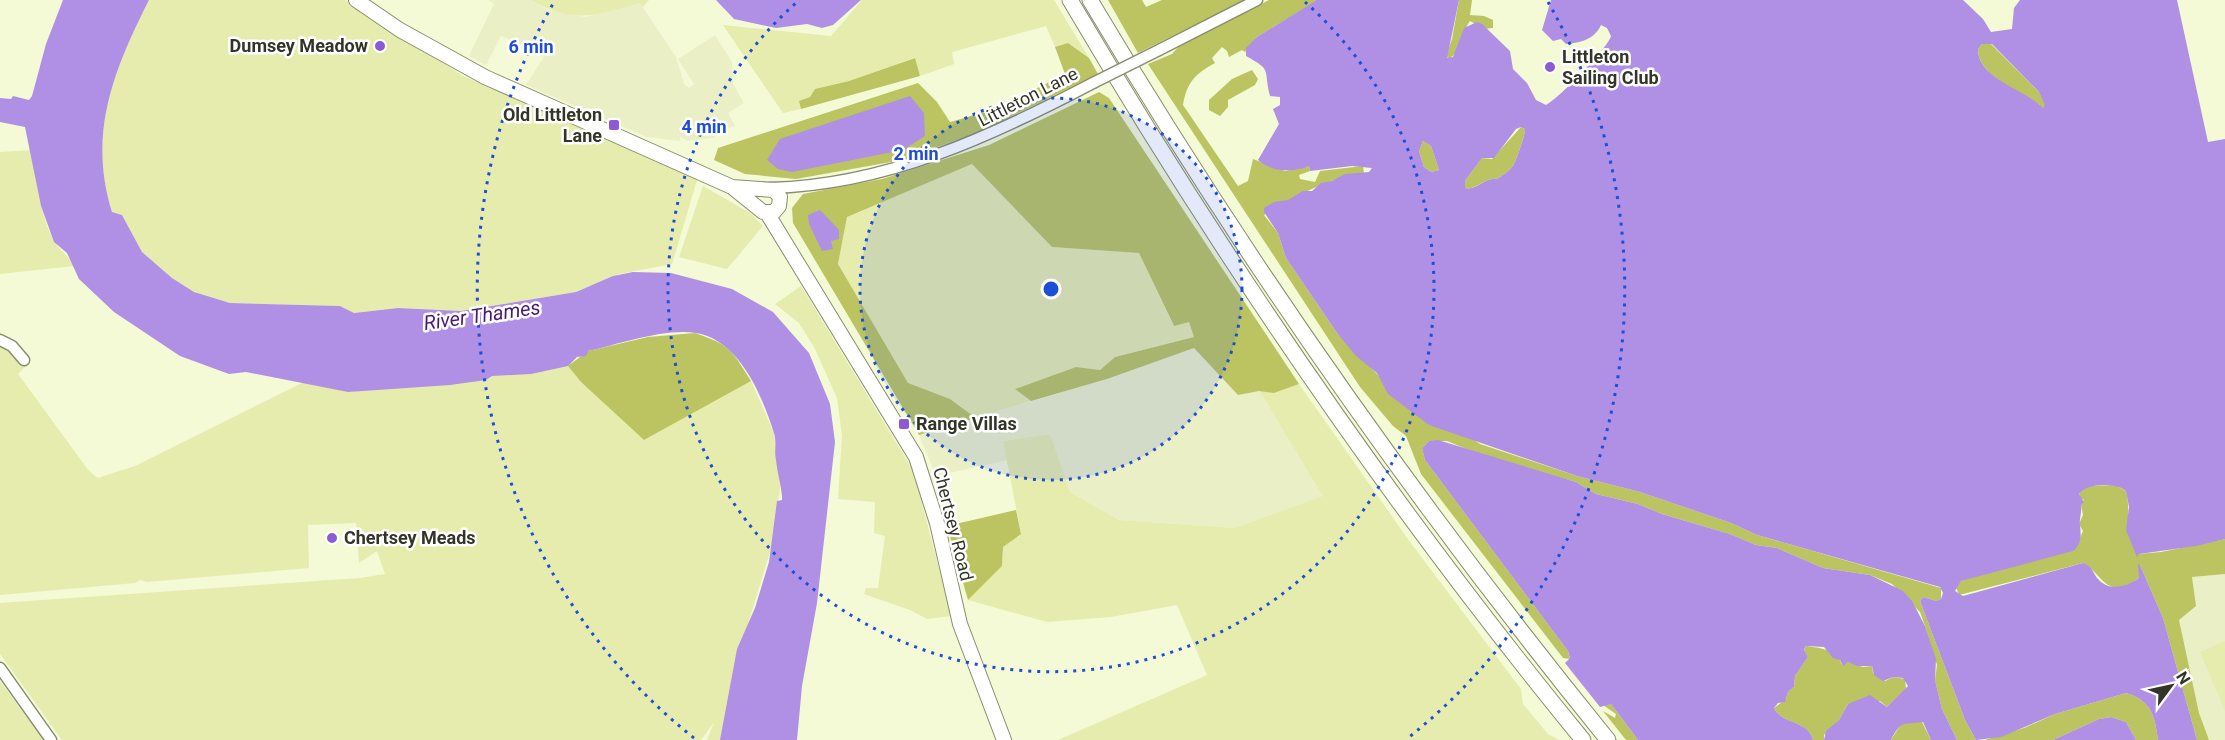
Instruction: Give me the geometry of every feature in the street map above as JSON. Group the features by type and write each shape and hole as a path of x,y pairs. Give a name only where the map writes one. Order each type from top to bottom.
{"highway":[{"path":"1070,0 1179,179 1315,382 1461,583 1583,740"},
{"path":"1090,0 1214,201 1375,437 1499,603 1608,740"}],"main road":[{"path":"356,0 400,30 485,77 732,188 770,208"},
{"path":"732,188 778,193 770,208"},
{"path":"765,190 756,196 770,208"},
{"name":"Chertsey Road","path":"770,208 784,236 916,457 937,523 960,624 1004,740"}],"street":[{"name":"Littleton Lane","path":"765,190 875,173 942,154 1015,124 1257,0"},
{"path":"770,208 787,193 801,186"},
{"path":"0,340 12,346 24,360"},
{"path":"0,668 51,740"}],"shaded area":[{"path":"149,0 345,0 463,76 698,177 672,264 619,274 576,292 461,311 398,308 353,313 340,306 230,303 194,292 172,278 142,252 122,215 112,212 105,183 102,155 108,102 125,51"},
{"path":"488,0 531,0 549,10 585,17 640,3 676,57 684,84 689,88 694,84 678,59 715,35 732,62 733,84 744,103 728,113 735,126 717,132 718,134 713,138 688,141 680,137 680,141 647,137 526,85 544,57 501,36 486,65 469,56 494,4"},
{"path":"531,0 649,0 643,7 640,3 597,14 573,15 546,8"},
{"path":"862,0 1054,0 1089,58 1068,43 1055,47 1046,26 952,52 954,64 920,76 914,58 849,81 815,89 811,97 800,101 801,109 783,113 723,25 831,36"},
{"path":"31,150 42,208 49,231 56,244 74,266 0,274 0,152"},
{"path":"972,164 1052,247 1139,253 1173,325 1189,322 1194,337 1115,357 1100,370 1076,367 1016,389 1031,401 976,418 950,399 908,384 838,264 847,217"},
{"path":"703,186 750,213 763,226 727,269 679,257"},
{"path":"801,286 914,472 951,616 927,619 910,610 864,594 866,588 878,588 885,536 874,533 875,502 838,499 842,436 837,398 815,349 799,323 775,304"},
{"path":"0,343 26,366 18,374 89,471 98,478 135,466 304,382 348,392 568,366 581,382 644,440 751,381 774,433 781,482 772,545 734,670 723,740 707,740 714,722 701,740 62,740 0,654 0,603 360,578 385,574 377,551 359,563 356,523 308,525 309,568 147,582 140,580 135,583 0,595"},
{"path":"1194,348 1238,395 1259,390 1324,496 1235,528 1119,520 1070,492 1049,434 1003,441 1007,460 936,476 919,435 1107,379"},
{"path":"1299,384 1410,542 1521,689 1523,704 1548,734 1559,740 1058,740 1207,675 1177,605 1111,617 1047,622 968,600 1002,566 1003,547 1021,533 1003,441 1050,434 1070,492 1119,520 1235,528 1323,496 1259,390 1274,393"},
{"path":"2225,574 2225,740 2209,740 2199,713 2179,620 2195,606 2192,577"},
{"path":"2225,641 2225,711 2200,652"},
{"path":"0,681 43,740 0,740"}],"green space":[{"path":"1108,0 1142,0 1146,7 1162,0 1245,0 1138,53"},
{"path":"1269,0 1318,0 1257,37 1245,52 1242,50 1229,57 1227,51 1222,47 1212,58 1215,63 1193,80 1187,90 1183,105 1238,186 1248,181 1253,159 1285,171 1309,166 1310,171 1299,175 1300,179 1315,182 1320,171 1363,166 1364,173 1337,179 1312,189 1264,215 1278,233 1286,258 1337,333 1379,376 1480,444 1577,476 1640,492 1731,523 1757,535 1941,588 1941,599 1936,601 1923,597 1920,601 1965,720 1976,740 1957,740 1942,709 1935,680 1937,665 1920,612 1892,584 1870,575 1823,568 1777,548 1756,545 1730,534 1662,514 1638,504 1596,494 1576,482 1481,455 1447,441 1429,441 1422,448 1425,460 1568,651 1570,659 1563,658 1421,474 1406,436 1393,426 1360,387 1148,64 1172,54 1178,47"},
{"path":"1459,0 1472,0 1470,15 1484,16 1493,20 1493,28 1484,29 1470,21 1459,47 1449,59 1446,56 1452,39"},
{"path":"1068,43 1089,58 1098,74 979,132 902,160 796,179 745,174 714,160 718,148 918,83 937,102 950,122 996,109 1065,74 1055,47"},
{"path":"1982,44 1991,44 2039,92 2046,105 2042,109 2039,104 1992,75 1980,59 1978,49"},
{"path":"915,58 920,76 801,109 799,101 810,97 815,89 849,81"},
{"path":"1252,70 1258,79 1255,85 1228,100 1228,107 1220,116 1209,110 1209,100 1232,79"},
{"path":"1099,92 1109,98 1299,384 1274,393 1259,391 1238,395 1194,348 1107,379 1031,401 1015,389 1076,367 1100,370 1115,357 1194,337 1189,322 1174,326 1139,253 1052,247 972,164 847,217 838,264 908,383 950,399 976,418 919,435 793,223 792,208 803,194 882,179 989,145"},
{"path":"1521,127 1525,129 1524,136 1513,166 1497,179 1488,180 1473,188 1465,188 1465,181 1482,158 1492,159"},
{"path":"1423,141 1431,146 1439,170 1431,172 1424,167 1419,151"},
{"path":"695,333 716,341 729,350 751,381 644,440 581,382 568,366 588,351 648,337"},
{"path":"2115,485 2126,491 2129,531 2139,554 2161,552 2225,539 2225,574 2192,577 2196,606 2179,620 2199,713 2209,740 2197,740 2163,618 2140,565 2139,578 2128,585 2119,587 2106,584 2083,563 1959,595 1956,587 1961,581 2079,540 2083,531 2079,524 2083,515 2081,505 2084,500 2079,497 2080,491 2088,486"},
{"path":"1016,510 1021,534 1003,547 1002,566 968,600 947,526"},
{"path":"1806,646 1832,652 1842,665 1848,662 1863,667 1872,666 1873,673 1885,681 1893,677 1905,679 1906,689 1887,707 1880,701 1848,704 1839,720 1824,735 1824,740 1813,740 1806,729 1783,717 1774,708 1786,699 1788,692 1794,687 1795,676 1808,657 1804,651"},
{"path":"2126,693 2141,700 2150,710 2158,740 2136,740 2126,722 2111,717 2099,719 2053,740 1985,740 2024,728 2055,714"},
{"path":"1611,704 1638,740 1626,740 1603,711 1615,718 1616,714 1603,705"},
{"path":"1908,721 1922,722 1931,740 1891,740 1901,724"}],"water":[{"name":"River Thames","path":"63,0 149,0 125,51 108,102 102,155 105,183 112,212 122,215 142,252 172,278 194,292 230,303 340,306 354,313 398,308 461,311 576,292 613,276 633,272 671,273 732,289 773,312 809,353 830,404 835,442 817,603 802,686 797,740 720,740 737,649 755,608 769,562 777,501 782,500 775,457 774,433 763,402 747,371 725,346 696,333 670,333 588,351 586,356 577,357 568,366 531,374 492,376 486,380 450,385 348,392 246,372 229,374 180,356 114,312 79,279 67,253 54,242 41,206 25,127 0,122 0,98 11,99 13,96 29,100 32,96 46,44"},
{"path":"716,0 861,0 833,25 822,28 807,24 776,28 734,19"},
{"path":"1317,0 1459,0 1447,58 1453,57 1464,28 1477,22 1482,24 1510,51 1513,69 1527,83 1536,100 1546,105 1582,73 1611,36 1607,28 1601,25 1595,34 1582,41 1566,44 1561,39 1553,41 1542,30 1551,0 1963,0 1983,19 1991,32 2012,29 2014,8 2020,0 2177,0 2208,142 2225,139 2225,539 2196,546 2139,554 2137,557 2126,530 2129,507 2126,491 2109,485 2094,486 2079,494 2084,502 2081,505 2081,532 2078,545 2073,551 1961,581 1955,591 1963,596 2083,563 2089,566 2103,584 2119,587 2139,578 2138,564 2140,565 2163,618 2197,740 2158,740 2150,710 2141,700 2126,693 2055,714 2001,737 1976,740 1965,720 1920,601 1923,597 1936,601 1941,599 1943,593 1940,587 1757,535 1731,523 1640,492 1577,476 1429,425 1388,394 1377,373 1356,356 1337,333 1286,258 1278,233 1264,212 1264,208 1274,202 1288,200 1303,191 1312,191 1321,183 1332,181 1345,174 1369,172 1372,168 1352,166 1310,171 1309,166 1296,170 1282,170 1269,167 1258,160 1279,124 1273,109 1280,105 1280,97 1270,96 1266,71 1246,56 1246,48 1257,37","holes":["1982,44 1992,44 2039,92 2045,105 2043,108 1986,69 1980,60 1978,49","1521,127 1525,129 1525,132 1513,166 1497,179 1489,180 1473,188 1465,188 1465,181 1482,158 1494,158 1516,129","1423,141 1431,146 1439,170 1431,172 1424,167 1419,151"]},
{"path":"910,96 924,113 925,136 903,150 792,172 778,169 767,160 780,139"},
{"path":"820,210 839,230 839,239 831,241 833,249 822,251 809,224 808,215"},
{"path":"1438,440 1576,482 1596,494 1638,504 1662,514 1730,534 1756,545 1777,548 1823,568 1870,575 1903,591 1912,601 1925,626 1936,659 1935,680 1942,709 1957,740 1931,740 1923,722 1904,724 1891,740 1824,740 1826,731 1839,720 1848,704 1870,695 1887,707 1908,686 1903,678 1893,677 1883,681 1874,675 1872,666 1857,666 1848,662 1843,666 1840,660 1833,658 1824,647 1806,646 1804,650 1808,657 1795,676 1794,687 1788,692 1785,702 1778,703 1774,708 1783,717 1806,729 1813,740 1638,740 1611,704 1600,707 1565,663 1570,658 1568,651 1425,460 1422,448 1429,441"},
{"path":"2111,717 2126,722 2136,740 2053,740 2099,719"}],"place":[{"name":"Dumsey Meadow","path":"380,46"},
{"name":"Littleton Sailing Club","path":"1550,67"},
{"name":"Old Littleton Lane","path":"614,125"},
{"name":"Range Villas","path":"904,424"},
{"name":"Chertsey Meads","path":"332,538"}]}
